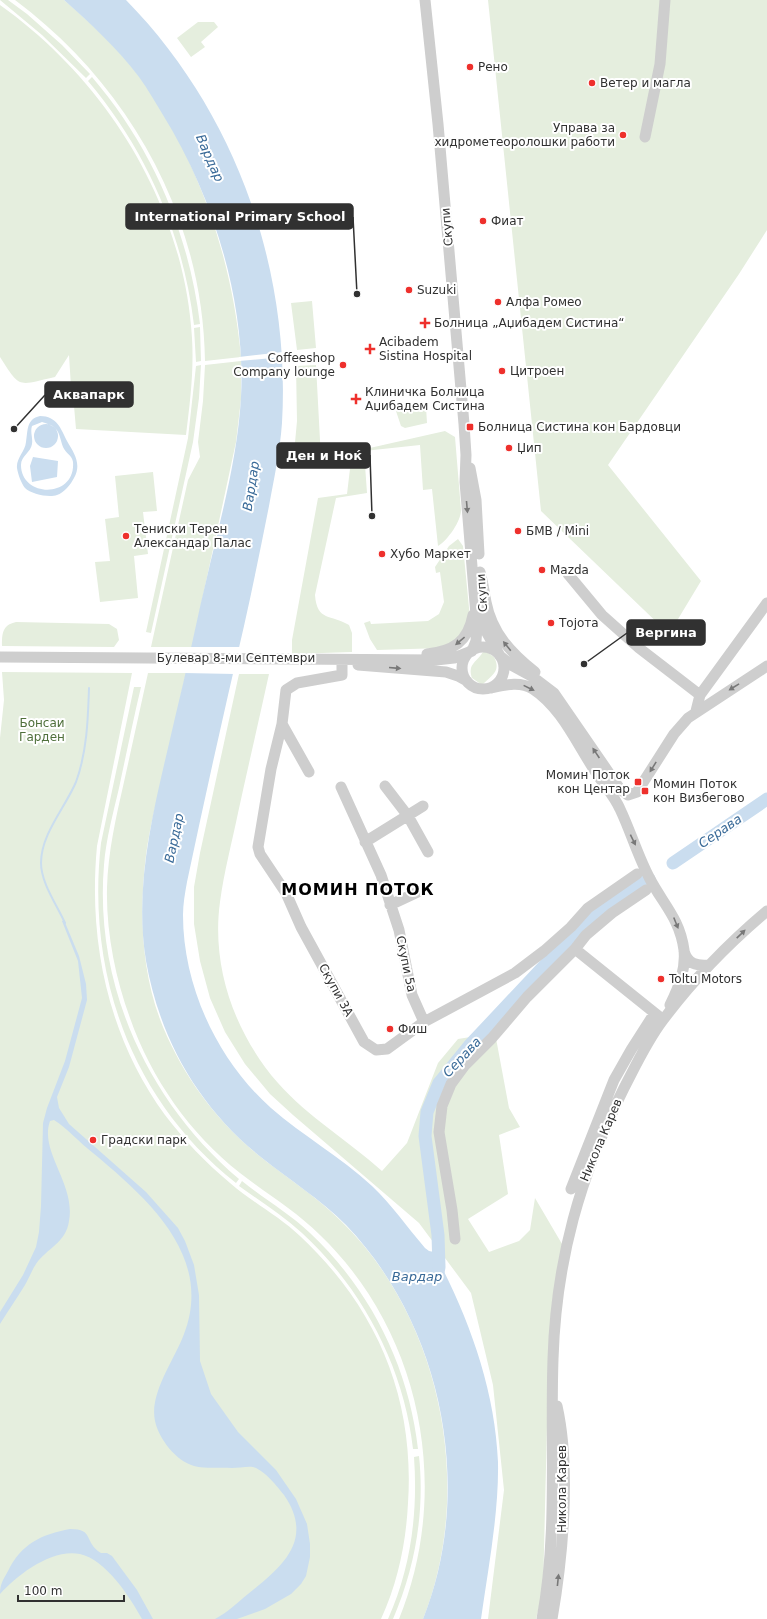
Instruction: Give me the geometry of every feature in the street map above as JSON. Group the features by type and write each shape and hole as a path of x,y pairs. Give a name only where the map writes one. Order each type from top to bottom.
{"street":[{"name":"Скупи","path":"425,0 438,124 466,455 476,500 485,626 490,640 500,656"},
{"path":"645,137 660,64 665,0"},
{"name":"Скупи","path":"466,455 464,470 475,592 477,633 472,651"},
{"path":"480,572 489,615 500,637 515,656 542,678 620,789 628,795 637,792 674,734 696,711 767,666"},
{"path":"568,574 608,620 639,648 700,695"},
{"path":"403,658 444,651 462,640 470,626 475,592"},
{"path":"696,711 700,695 767,603"},
{"path":"554,693 533,677 510,665 492,649 485,647 472,651 466,658 463,666 467,681 478,689 522,685 531,688 544,699 560,718 618,805 643,864 651,890 674,916 684,950 690,962 699,965 709,965"},
{"name":"Булевар 8-ми Септември","path":"0,663 18,660 286,661 403,658 448,659 472,651"},
{"name":"Булевар 8-ми Септември","path":"0,656 18,660"},
{"path":"492,688 497,684 502,674 503,664 500,656"},
{"name":"Булевар 8-ми Септември","path":"286,661 446,672 467,681"},
{"name":"Скупи 3А","path":"342,665 342,675 320,680 306,680 291,685 286,690 282,724 269,781 258,847 260,854 286,894 301,927 364,1042 376,1050 387,1049 424,1022 476,995 531,962 571,927 588,908 637,874"},
{"path":"282,724 309,772"},
{"path":"385,786 408,816 428,852"},
{"name":"Скупи 5а","path":"341,787 381,875 399,930 412,995 424,1022"},
{"path":"365,842 423,806"},
{"path":"390,905 422,890"},
{"path":"455,1239 452,1210 439,1132 442,1106 446,1095 465,1065 492,1038 527,997 575,949 599,922 651,890"},
{"name":"Никола Карев","path":"542,1619 550,1565 553,1528 553,1360 556,1303 563,1258 584,1179 616,1104 645,1047 658,1017 709,965 764,913"},
{"path":"575,949 658,1017"},
{"path":"571,1189 614,1080 631,1050 677,991 683,975 684,950"},
{"name":"Никола Карев","path":"552,1619 561,1548 563,1485 562,1434 556,1403 553,1360"}],"green space":[{"path":"0,0 8,0 27,14 62,45 90,74 86,78 42,35"},
{"path":"15,0 64,0 95,28 124,58 142,80 162,111 196,177 210,212 230,283 241,357 205,361 201,308 190,256 174,206 152,158 125,114 92,72 56,34"},
{"path":"488,0 767,0 767,230 739,274 608,465 701,581 669,634 541,511"},
{"path":"0,5 39,36 74,70 106,109 133,150 156,194 174,241 186,289 192,338 192,363 186,435 76,429 74,406 75,396 71,387 69,355 55,377 27,383 17,380 0,357"},
{"path":"198,22 214,22 218,27 201,42 205,47 191,57 177,38"},
{"path":"92,77 133,132 150,162 164,193 177,224 187,257 195,290 200,324 194,325 189,291 181,258 159,195 145,165 128,136 88,81"},
{"path":"312,301 316,348 297,350 291,303"},
{"path":"200,327 201,361 196,362 194,328"},
{"path":"241,361 241,399 236,442 192,647 151,647 188,480 200,457 198,442 203,401 205,365"},
{"path":"201,365 199,398 193,442 151,633 146,632 188,438 196,366"},
{"path":"316,365 321,459 293,464 297,421 296,366"},
{"path":"426,407 427,423 405,428 401,426 396,411"},
{"path":"445,431 455,437 461,510 459,519 453,530 438,546 432,489 423,490 420,445 364,451 367,493 336,498 315,595 316,604 322,613 349,625 352,633 352,652 292,654 292,640 318,498 347,494 352,452"},
{"name":"Тениски Терен Александар Палас","path":"153,472 157,511 143,512 148,554 134,556 138,598 100,602 95,562 110,561 105,519 119,517 115,476"},
{"path":"458,539 463,546 470,618 461,637 443,648 377,650 370,639 364,623 370,621 371,624 428,621 439,614 444,602 440,572 436,573 435,567 449,546"},
{"path":"11,623 109,624 117,629 119,640 114,647 2,646 5,628"},
{"path":"483,652 487,652 494,657 497,666 494,673 482,685 472,678 471,669 473,664"},
{"name":"Градски парк","path":"2,672 132,673 97,846 95,882 96,917 106,987 116,1021 129,1053 145,1085 165,1115 212,1167 238,1190 292,1229 327,1264 350,1293 370,1324 386,1357 397,1391 405,1427 409,1464 407,1518 403,1548 392,1591 381,1619 0,1619 0,738 4,700"},
{"path":"148,673 186,673 152,822 144,877 143,920 146,964 156,1006 171,1045 191,1080 214,1112 257,1154 310,1194 340,1220 375,1260 403,1305 425,1355 439,1408 446,1461 446,1516 439,1569 423,1619 399,1619 415,1569 423,1518 424,1466 418,1415 404,1365 383,1318 355,1274 320,1235 301,1218 222,1158 189,1123 174,1103 149,1062 130,1018 120,986 112,954 108,921 108,875 115,821"},
{"path":"239,674 269,674 226,868 220,902 218,926 219,951 223,975 238,1021 250,1043 263,1064 278,1083 302,1107 382,1171 407,1143 438,1063 458,1039 495,1033 509,1108 520,1127 499,1135 508,1194 468,1219 489,1252 519,1241 530,1230 535,1198 562,1244 549,1343 543,1591 536,1619 488,1619 504,1490 493,1385 471,1293 419,1223 270,1094 245,1064 225,1032 210,998 200,961 194,924 194,887"},
{"path":"134,687 141,687 110,826 104,865 103,910 108,954 118,997 134,1038 154,1077 178,1114 207,1148 239,1179 236,1183 200,1150 169,1114 144,1074 124,1031 110,987 101,940 98,892 101,843"},
{"path":"242,1181 294,1219 310,1233 351,1279 368,1304 396,1359 406,1389 418,1449 413,1449 408,1418 390,1359 377,1331 361,1304 343,1278 324,1255 294,1226 239,1186"},
{"path":"419,1456 421,1498 416,1539 401,1600 393,1619 388,1619 402,1580 411,1540 415,1498 414,1457"}],"water":[{"name":"Вардар","path":"64,0 126,0 164,44 198,91 226,142 248,195 265,250 277,307 282,365 281,433 275,475 254,581 184,898 183,911 185,942 189,969 207,1021 235,1068 252,1089 283,1118 360,1175 379,1193 425,1248 434,1252 458,1301 478,1353 492,1407 496,1434 498,1462 497,1501 481,1619 423,1619 439,1569 447,1517 447,1464 440,1411 427,1360 406,1311 379,1266 346,1225 316,1199 262,1158 219,1117 201,1095 172,1045 152,990 146,961 143,931 142,901 144,871 148,841 160,781 225,502 237,439 241,397 241,361 238,324 232,287 223,250 197,180 181,146 131,66 84,18"},
{"path":"40,416 51,418 58,424 77,463 76,473 71,483 62,492 54,496 36,494 28,490 22,484 18,473 17,464 25,446 28,426 35,418","holes":["42,422 55,428 59,434 63,447 73,462 72,474 66,483 58,488 48,490 38,488 30,484 23,476 21,465 21,462 31,447 32,426"]},
{"path":"46,424 51,425 57,431 57,441 51,447 46,448 41,447 35,441 34,436 35,431 41,425"},
{"path":"33,457 58,461 57,477 32,482 30,466"},
{"path":"64,920 79,956 86,984 87,1000 69,1067 57,1097 59,1108 69,1124 146,1192 178,1228 185,1241 194,1265 199,1295 200,1361 211,1394 238,1432 276,1470 296,1499 307,1524 310,1557 306,1576 301,1584 291,1594 265,1609 237,1619 215,1619 261,1584 283,1563 295,1539 296,1526 293,1511 278,1487 262,1471 253,1467 208,1468 194,1466 181,1459 164,1442 155,1421 154,1410 156,1399 164,1376 184,1334 191,1306 190,1279 183,1254 170,1231 153,1209 134,1189 114,1170 54,1120 50,1121 48,1133 49,1144 63,1181 70,1207 67,1229 60,1240 40,1258 0,1324 0,1312 23,1275 36,1247 41,1206 43,1123 47,1108 65,1061 82,998 78,961 62,921"},
{"path":"70,1529 83,1531 96,1549 101,1553 107,1553 112,1556 137,1590 153,1619 142,1619 124,1590 108,1571 90,1558 80,1554 69,1553 47,1559 25,1571 0,1594 1,1585 13,1562 26,1547 42,1537"}],"pier":[{"path":"283,352 283,357 239,361 239,357"},
{"path":"190,647 241,647 235,674 184,673"}],"waterway":[{"path":"65,923 46,886 41,863 42,852 49,831 71,792 80,771 86,735 89,688"},
{"name":"Серава","path":"673,863 767,799"},
{"name":"Серава","path":"437,1278 439,1267 438,1235 425,1136 427,1112 439,1083 469,1046 577,931 602,910 649,879"}],"place":[{"name":"Рено","path":"470,67"},
{"name":"Ветер и магла","path":"592,83"},
{"name":"Управа за хидрометеоролошки работи","path":"623,135"},
{"name":"Фиат","path":"483,221"},
{"name":"Suzuki","path":"409,290"},
{"name":"International Primary School","path":"357,294"},
{"name":"Алфа Ромео","path":"498,302"},
{"name":"Болница „Аџибадем Систина“","path":"425,323"},
{"name":"Acibadem Sistina Hospital","path":"370,349"},
{"name":"Coffeeshop Company lounge","path":"343,365"},
{"name":"Цитроен","path":"502,371"},
{"name":"Клиничка Болница Аџибадем Систина","path":"356,399"},
{"name":"Болница Систина кон Бардовци","path":"470,427"},
{"name":"Аквапарк","path":"14,429"},
{"name":"Џип","path":"509,448"},
{"name":"Ден и Ноќ","path":"372,516"},
{"name":"БМВ / Mini","path":"518,531"},
{"name":"Тениски Терен Александар Палас","path":"126,536"},
{"name":"Хубо Маркет","path":"382,554"},
{"name":"Mazda","path":"542,570"},
{"name":"Тојота","path":"551,623"},
{"name":"Вергина","path":"584,664"},
{"name":"Момин Поток кон Центар","path":"638,782"},
{"name":"Момин Поток кон Визбегово","path":"645,791"},
{"name":"Toltu Motors","path":"661,979"},
{"name":"Фиш","path":"390,1029"},
{"name":"Градски парк","path":"93,1140"}],"district":[{"name":"МОМИН ПОТОК","path":"358,889"}],"park label":[{"name":"Бонсаи Гарден","path":"42,730"}]}
